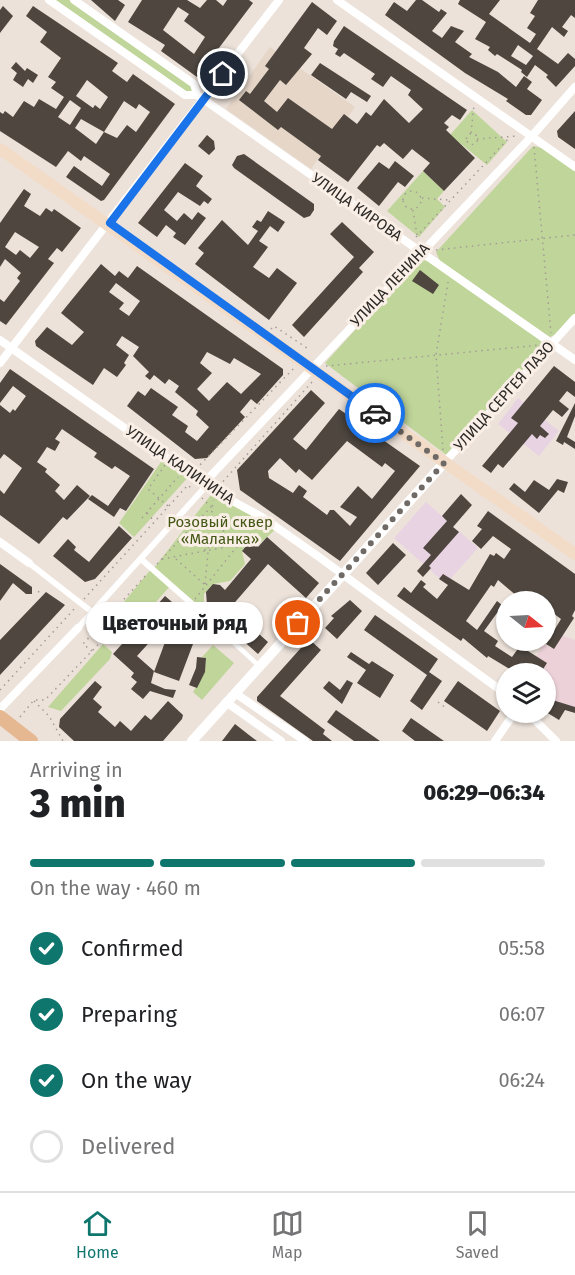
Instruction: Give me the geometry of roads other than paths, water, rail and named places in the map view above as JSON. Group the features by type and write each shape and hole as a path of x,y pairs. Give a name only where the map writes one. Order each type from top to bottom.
{"main road":[{"path":"0,148 314,367 444,463 575,554"},
{"path":"0,717 32,741"}],"street":[{"name":"УЛИЦА КИРОВА","path":"49,0 185,95 200,98 575,360"},
{"name":"УЛИЦА КИРОВА","path":"74,0 194,84 200,98"},
{"path":"0,363 110,223 200,98 279,0"},
{"path":"337,0 575,166"},
{"name":"УЛИЦА ЛЕНИНА","path":"0,709 78,628 314,367 532,136 575,87"},
{"name":"УЛИЦА СЕРГЕЯ ЛАЗО","path":"192,741 575,318"},
{"name":"УЛИЦА КАЛИНИНА","path":"0,340 208,486 262,517 496,687"},
{"path":"0,542 92,612"},
{"path":"141,559 192,604"},
{"path":"235,693 305,741"},
{"path":"226,702 281,741"},
{"path":"495,741 507,723"},
{"path":"538,723 556,741"}],"lane":[{"path":"192,604 259,666"}],"place":[{"name":"Цветочный ряд","path":"298,623"}],"park label":[{"name":"Розовый сквер «Маланка»","path":"220,530"}]}
